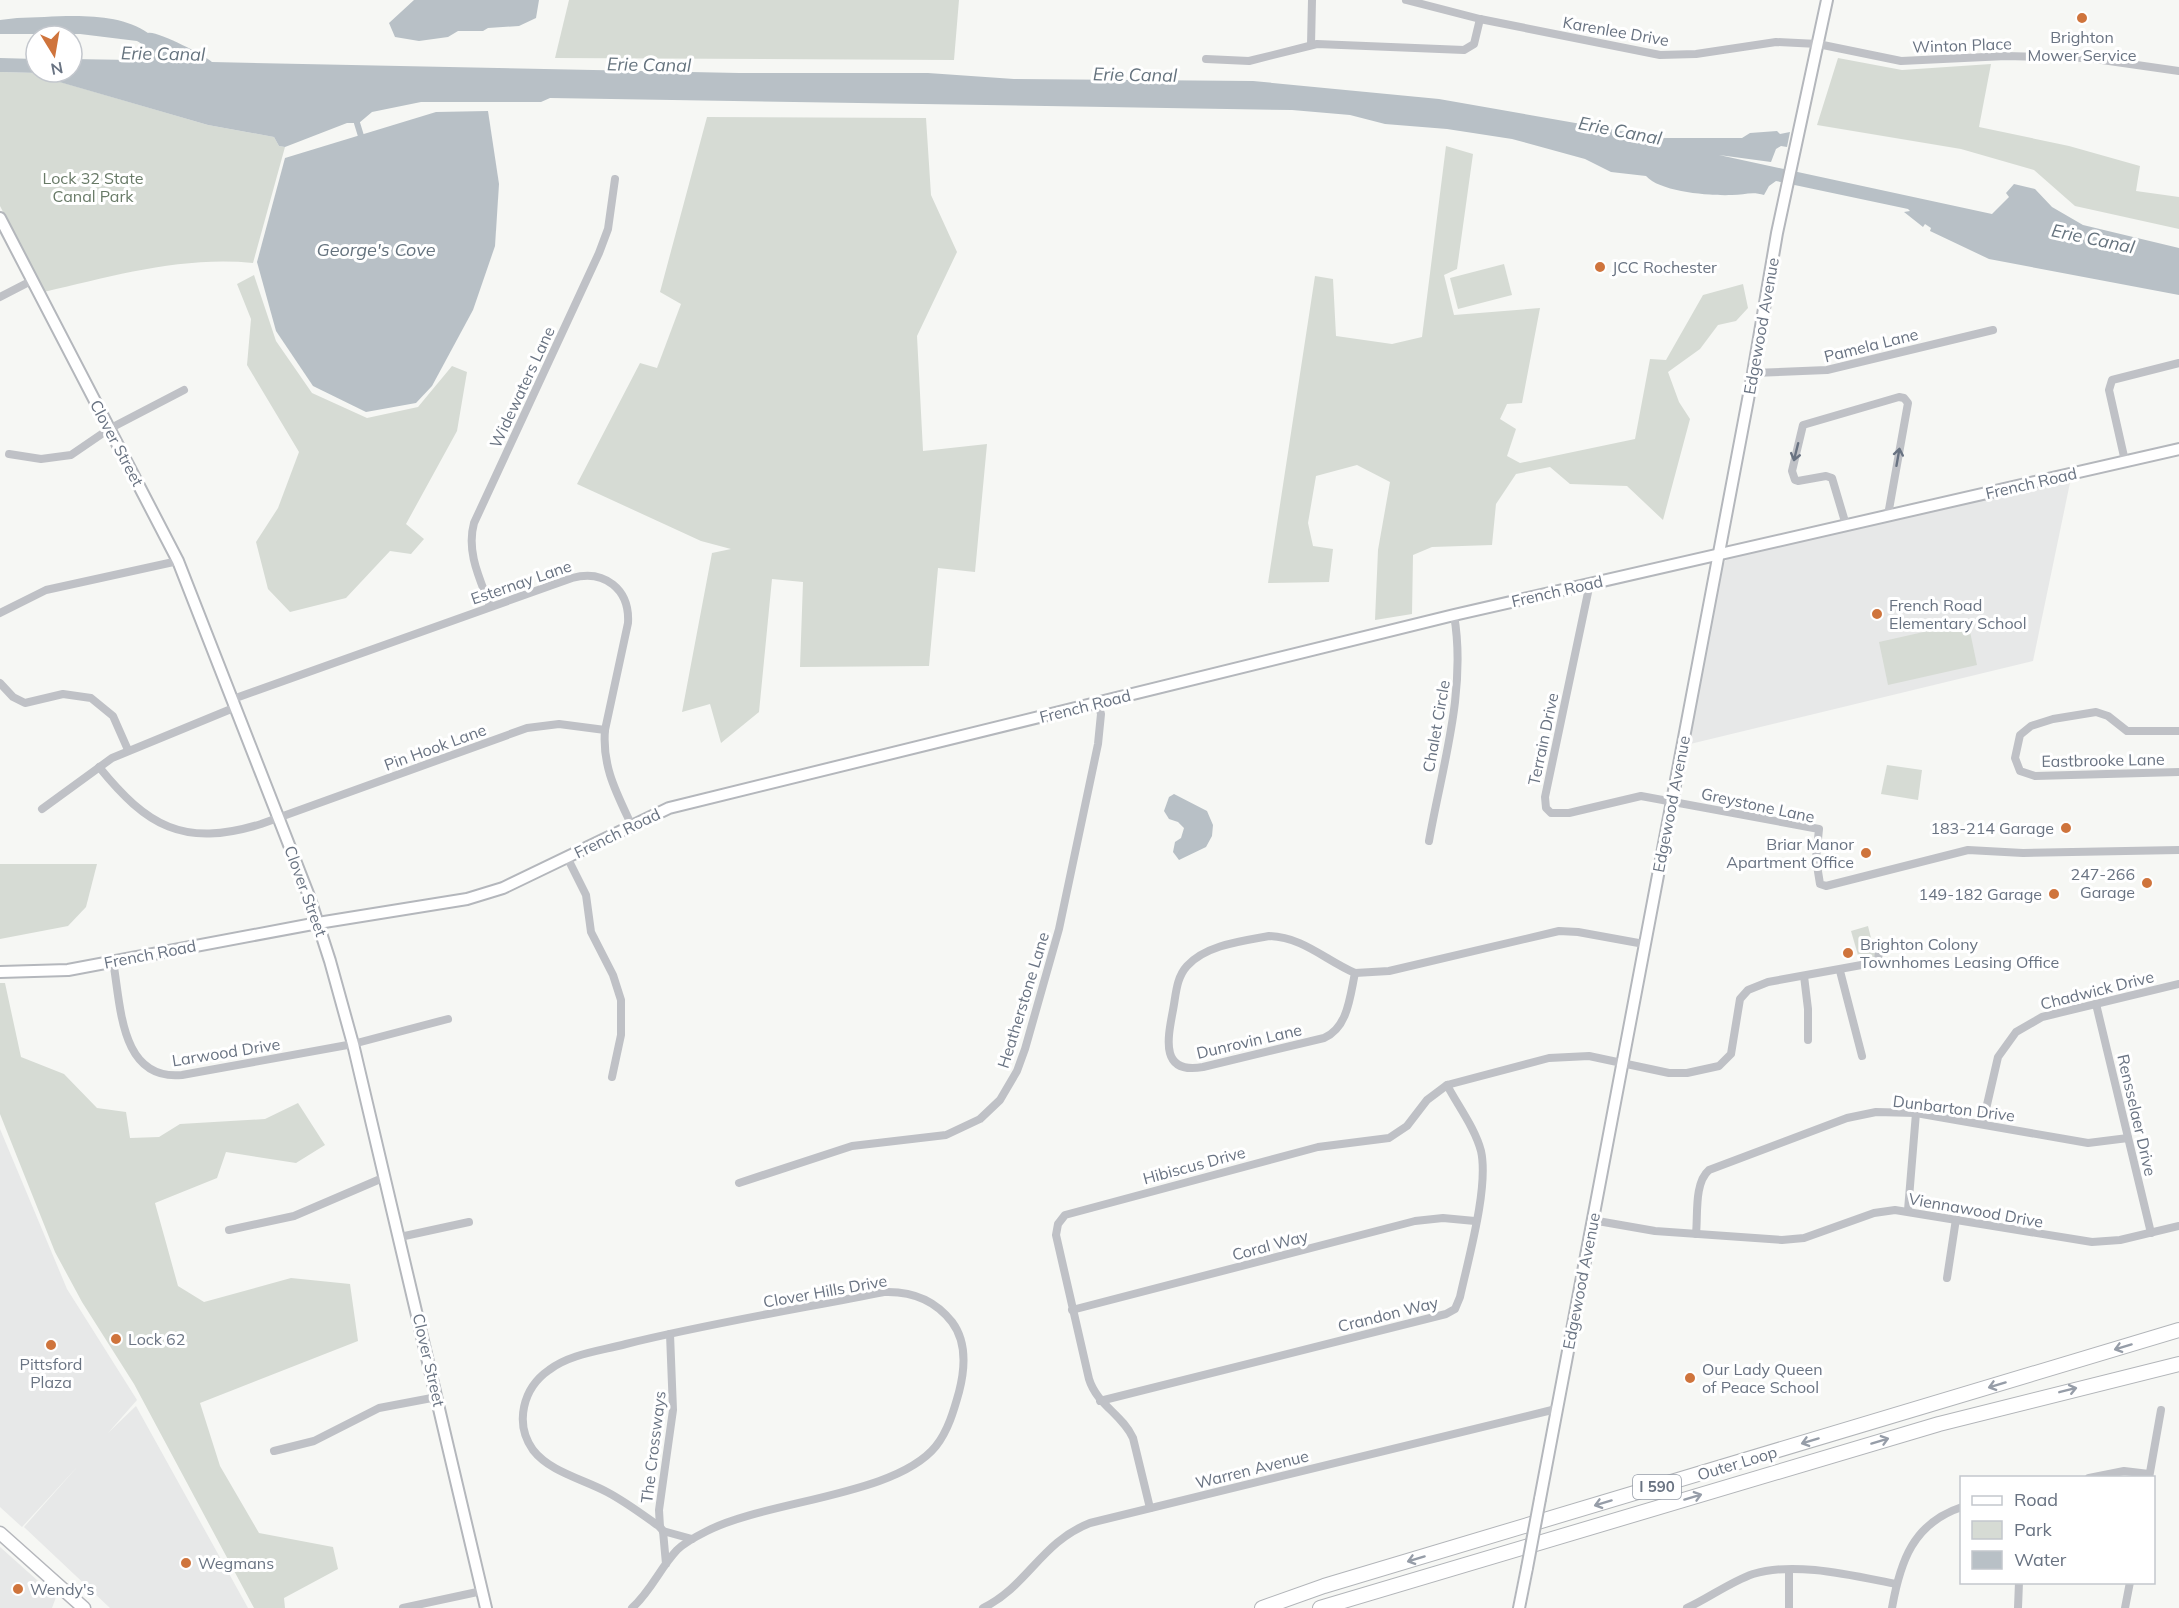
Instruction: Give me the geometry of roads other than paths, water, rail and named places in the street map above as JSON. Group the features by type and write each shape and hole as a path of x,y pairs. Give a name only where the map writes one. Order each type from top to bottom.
{"highway":[{"name":"Outer Loop","path":"1262,1608 1324,1586 2179,1330"},
{"name":"Outer Loop","path":"1320,1608 1939,1424 2179,1364"}],"main road":[{"path":"0,1533 84,1608"}],"street":[{"path":"1311,45 1312,0"},
{"name":"Karenlee Drive","path":"1406,0 1480,19 1660,55 1696,54 1776,42 1818,44"},
{"name":"Edgewood Avenue","path":"1519,1608 1783,205 1827,0"},
{"path":"1206,59 1249,61 1311,45 1464,50 1474,44 1480,19"},
{"name":"Winton Place","path":"1818,44 1901,61 2006,56 2077,57 2179,71"},
{"name":"Widewaters Lane","path":"490,606 471,552 470,540 474,523 599,254 608,229 615,179"},
{"name":"Clover Street","path":"0,218 178,561 235,703 318,923 353,1044 486,1608"},
{"path":"0,297 31,281"},
{"name":"Pamela Lane","path":"1753,373 1827,370 1994,330"},
{"path":"2125,461 2109,390 2112,380 2179,363"},
{"path":"9,454 41,459 64,457 87,447 110,429 184,390"},
{"path":"1846,525 1832,478 1826,476 1798,481 1793,477 1792,471 1803,425 1899,397 1908,403 1888,515"},
{"name":"French Road","path":"0,972 68,970 318,923 476,897 503,888 631,824 669,808 1454,615 2179,449"},
{"path":"0,613 39,592 62,585 178,561"},
{"name":"Esternay Lane","path":"42,809 99,766 128,750 235,703 490,606 580,576 596,576 618,587 628,607 628,623 605,730 607,771 631,824"},
{"name":"Terrain Drive","path":"1590,583 1545,797 1546,808 1551,813 1561,814 1641,796 1672,801"},
{"name":"Chalet Circle","path":"1428,841 1458,681 1459,648 1454,615"},
{"path":"0,683 21,702 36,702 63,694 91,698 113,716 128,750"},
{"name":"Heatherstone Lane","path":"739,1183 852,1146 946,1135 980,1119 1000,1100 1017,1071 1059,929 1098,744 1101,714 1098,703"},
{"name":"Eastbrooke Lane","path":"2179,730 2130,731 2108,716 2096,712 2084,713 2042,722 2027,729 2019,739 2015,758 2020,771 2035,776 2179,772"},
{"name":"Pin Hook Lane","path":"99,766 131,804 152,819 198,834 226,833 279,818 527,728 559,724 605,730"},
{"name":"Greystone Lane","path":"1672,801 1819,829 1816,859 1820,884 1826,886 1968,850 2032,852 2179,850"},
{"path":"567,857 586,895 591,932 613,975 621,1000 621,1035 612,1077"},
{"name":"Dunrovin Lane","path":"1355,973 1342,1023 1329,1036 1197,1068 1183,1067 1169,1053 1168,1040 1180,978 1193,960 1209,951 1254,939 1283,937 1298,941 1336,965 1355,973 1389,971 1559,931 1578,932 1644,944"},
{"path":"1808,1040 1808,1009 1804,976 1878,962 1880,950"},
{"name":"Larwood Drive","path":"112,961 130,1046 139,1062 157,1073 182,1075 353,1044 448,1019"},
{"path":"1840,971 1862,1056"},
{"name":"Hibiscus Drive","path":"1150,1508 1133,1438 1128,1429 1100,1401 1089,1379 1056,1235 1058,1224 1065,1215 1318,1147 1389,1138 1407,1126 1427,1100 1447,1085 1562,1055 1589,1056 1623,1064 1687,1073 1719,1066 1731,1054 1738,1006 1743,994 1768,982 1804,976"},
{"name":"Chadwick Drive","path":"1983,1122 1995,1063 2010,1038 2027,1024 2042,1017 2179,984"},
{"name":"Rensselaer Drive","path":"2096,1004 2151,1233"},
{"name":"Crandon Way","path":"1100,1401 1452,1311 1460,1297 1482,1173 1480,1150 1447,1085"},
{"name":"Dunbarton Drive","path":"1696,1234 1700,1184 1703,1175 1718,1165 1847,1118 1876,1113 1916,1113 1983,1122 2088,1143 2128,1138"},
{"path":"1908,1210 1916,1113"},
{"path":"229,1230 294,1216 385,1177"},
{"name":"Viennawood Drive","path":"1592,1220 1655,1231 1789,1240 1811,1235 1874,1213 1908,1210 2078,1241 2114,1240 2179,1226"},
{"name":"Coral Way","path":"1072,1310 1415,1221 1443,1218 1475,1221"},
{"path":"1947,1278 1956,1219"},
{"path":"400,1237 469,1222"},
{"name":"Clover Hills Drive","path":"632,1608 652,1586 678,1548 692,1539 754,1513 880,1481 911,1468 936,1446 946,1429 960,1386 963,1350 957,1329 938,1307 915,1295 895,1292 670,1334 585,1354 557,1365 543,1375 531,1389 524,1403 522,1419 529,1443 541,1459 622,1500 662,1529 692,1539"},
{"name":"The Crossways","path":"662,1529 659,1510 674,1397 670,1334"},
{"path":"274,1451 314,1441 379,1408 437,1397"},
{"name":"Warren Avenue","path":"982,1608 1012,1589 1048,1548 1071,1531 1090,1523 1556,1409"},
{"path":"2099,1476 2124,1471 2149,1476 2161,1410"},
{"path":"1892,1608 1896,1584 1905,1555 1923,1529 1947,1513 1960,1509"},
{"path":"662,1529 666,1564"},
{"path":"1687,1608 1748,1576 1789,1571 1833,1572 1896,1584"},
{"path":"1789,1571 1789,1608"},
{"path":"2018,1608 2019,1584"},
{"path":"2125,1608 2130,1584"},
{"path":"403,1608 482,1591"}],"water":[{"path":"414,0 539,0 536,18 519,26 488,28 483,31 458,31 448,37 419,41 395,37 389,23"},
{"name":"Erie Canal","path":"85,16 119,20 148,33 170,39 212,62 739,73 928,73 1014,79 1253,81 1439,99 1661,138 1742,138 1750,133 1790,132 1787,147 1781,146 1776,149 1771,162 1719,155 1992,214 2009,197 2006,193 2014,184 2035,189 2052,207 2083,225 2179,248 2179,295 1989,259 1930,231 1931,228 1925,224 1923,227 1904,212 1910,211 1908,209 1776,181 1769,186 1764,195 1752,193 1711,195 1686,192 1662,186 1646,176 1611,172 1585,159 1512,139 1447,129 1385,124 1350,115 1292,110 550,98 541,102 421,102 372,112 359,123 347,123 285,147 279,146 274,137 208,125 66,84 84,84 84,59 132,60 142,44 137,41 84,34 84,24 24,24 24,34 0,34 0,20"},
{"path":"0,58 24,59 24,73 0,72"},
{"name":"George's Cove","path":"488,111 499,184 495,246 473,310 432,386 416,403 366,412 313,386 276,331 257,262 285,158 436,112"},
{"path":"1174,794 1207,811 1213,825 1212,836 1206,847 1179,860 1173,852 1175,842 1181,838 1184,828 1178,822 1169,819 1164,811 1169,797"}],"waterway":[{"path":"357,123 361,136"}],"place":[{"name":"Brighton Mower Service","path":"2082,18"},
{"name":"JCC Rochester","path":"1600,267"},
{"name":"French Road Elementary School","path":"1877,614"},
{"name":"183-214 Garage","path":"2066,828"},
{"name":"Briar Manor Apartment Office","path":"1866,853"},
{"name":"247-266 Garage","path":"2147,883"},
{"name":"149-182 Garage","path":"2054,894"},
{"name":"Brighton Colony Townhomes Leasing Office","path":"1848,953"},
{"name":"Lock 62","path":"116,1339"},
{"name":"Pittsford Plaza","path":"51,1345"},
{"name":"Our Lady Queen of Peace School","path":"1690,1378"},
{"name":"Wegmans","path":"186,1563"},
{"name":"Wendy's","path":"18,1589"}],"park label":[{"name":"Lock 32 State Canal Park","path":"93,187"}]}
